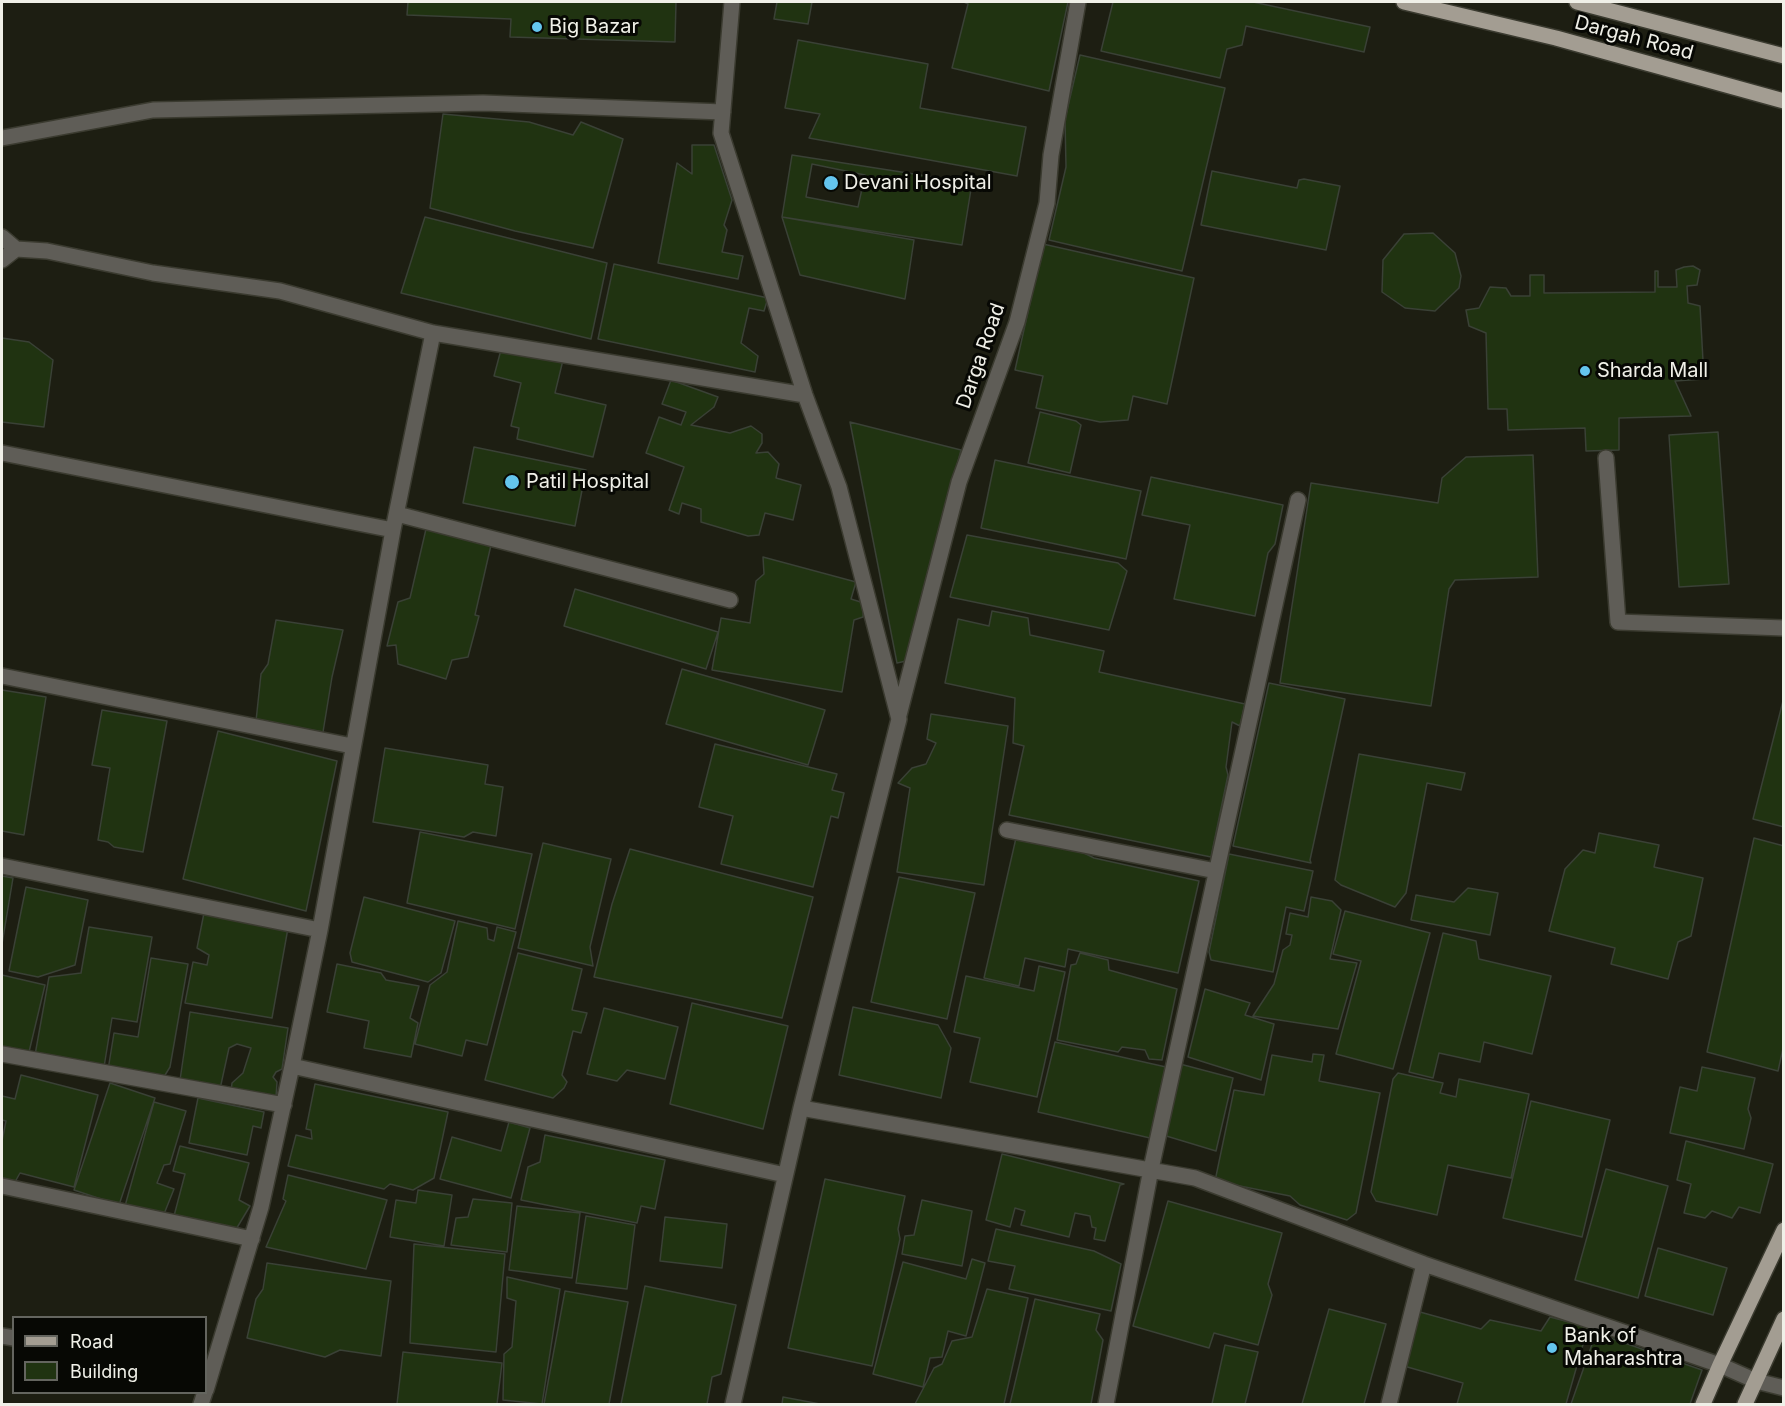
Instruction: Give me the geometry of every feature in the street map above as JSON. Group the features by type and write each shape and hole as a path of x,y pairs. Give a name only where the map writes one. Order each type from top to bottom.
{"main road":[{"name":"Dargah Road","path":"1404,2 1556,38 1784,100"},
{"name":"Dargah Road","path":"1577,2 1784,56"},
{"path":"1703,1404 1784,1230"},
{"path":"1745,1404 1784,1319"}],"street":[{"path":"732,2 721,133 805,395 839,487 898,718"},
{"name":"Darga Road","path":"733,1404 801,1108 959,482 1017,322 1047,203 1051,155 1078,2"},
{"path":"2,138 153,110 483,103 723,112"},
{"path":"2,237 16,249 47,251 153,273 280,291 433,333 805,395"},
{"path":"2,260 16,249"},
{"path":"207,1384 261,1207 284,1105 320,930 352,746 433,333"},
{"path":"2,453 395,522 730,600"},
{"path":"1606,458 1618,622 1784,628"},
{"path":"1106,1404 1151,1169 1298,500"},
{"path":"2,676 352,746"},
{"path":"1007,830 1216,871"},
{"path":"2,866 320,930"},
{"path":"2,1054 284,1105"},
{"path":"292,1066 785,1175"},
{"path":"801,1108 1195,1178 1424,1264 1720,1365 1756,1381 1784,1388"},
{"path":"2,1186 252,1239"},
{"path":"1389,1404 1424,1264"}],"building":[{"path":"408,2 676,2 675,42 510,37 511,19 407,15"},
{"path":"777,2 812,2 808,24 774,19"},
{"path":"964,2 1068,2 1049,91 952,68 968,4"},
{"path":"1113,2 1253,2 1370,27 1364,52 1246,26 1242,45 1227,49 1220,78 1101,51"},
{"path":"798,40 928,64 920,108 1026,127 1017,176 809,138 820,114 785,108"},
{"path":"1080,55 1225,88 1182,271 1049,240 1066,167 1065,119"},
{"path":"443,114 529,122 573,135 581,122 623,139 593,248 515,231 430,208"},
{"path":"692,145 714,145 732,200 724,225 727,230 722,252 743,256 738,279 658,263 677,163 692,174"},
{"path":"792,155 972,183 962,245 782,217"},
{"path":"812,164 865,175 858,207 806,197"},
{"path":"1212,171 1297,188 1299,180 1304,179 1340,186 1326,250 1201,225"},
{"path":"425,217 607,263 591,339 401,293"},
{"path":"782,217 914,240 905,299 800,275"},
{"path":"1433,233 1455,253 1461,276 1459,288 1435,311 1405,308 1382,292 1383,260 1404,234"},
{"path":"1043,244 1194,278 1167,404 1133,396 1128,420 1100,422 1036,408 1043,376 1015,370"},
{"path":"614,264 768,298 764,311 749,308 741,343 758,356 755,372 598,339"},
{"path":"1693,266 1700,270 1697,285 1687,286 1688,303 1700,306 1704,379 1675,381 1691,416 1619,418 1619,450 1586,451 1585,428 1508,430 1507,409 1488,409 1486,333 1469,326 1466,310 1479,308 1490,287 1506,288 1511,296 1530,296 1530,275 1544,275 1544,293 1655,292 1655,271 1658,271 1658,287 1677,287 1676,270"},
{"path":"2,338 29,342 53,360 44,427 2,422"},
{"path":"502,346 563,360 555,393 606,405 593,457 517,439 519,428 511,426 521,383 494,376"},
{"path":"671,380 718,397 714,407 691,425 730,433 751,426 762,434 762,443 756,453 768,452 779,464 776,478 801,485 793,520 765,513 759,535 748,536 701,522 701,509 682,503 679,514 669,510 684,467 646,453 659,417 681,425 686,412 662,404"},
{"path":"1040,412 1076,421 1081,425 1070,473 1028,463"},
{"path":"850,422 961,450 906,661 897,663"},
{"path":"1718,432 1729,584 1679,587 1669,435"},
{"path":"474,447 586,470 575,526 463,503"},
{"path":"1533,455 1538,577 1455,580 1449,589 1431,706 1280,683 1311,483 1438,503 1442,478 1466,457"},
{"path":"995,460 1141,491 1126,559 981,528"},
{"path":"1151,477 1283,505 1275,544 1268,553 1255,616 1174,599 1190,525 1142,515"},
{"path":"426,529 491,545 475,615 479,616 468,657 452,660 446,679 398,664 396,645 387,646 398,602 410,598"},
{"path":"967,535 1118,563 1127,571 1109,630 950,597"},
{"path":"763,557 856,582 851,599 864,603 863,617 854,620 842,692 712,670 721,618 750,623 756,581 764,574"},
{"path":"575,589 718,632 706,669 564,626"},
{"path":"992,611 1028,618 1030,635 1104,651 1099,672 1245,704 1240,726 1232,722 1226,767 1228,775 1211,857 1009,815 1024,746 1013,743 1015,698 945,683 958,619 989,626"},
{"path":"276,620 343,630 323,732 256,721 261,674 268,664"},
{"path":"682,669 825,710 808,765 666,724"},
{"path":"1269,683 1345,699 1311,863 1233,846"},
{"path":"2,690 46,697 24,835 2,831"},
{"path":"1784,697 1784,827 1753,819"},
{"path":"102,710 167,721 143,852 114,847 108,842 98,840 110,768 92,765"},
{"path":"931,714 1008,726 984,885 897,872 910,788 898,783 912,768 926,764 936,743 927,739"},
{"path":"218,731 337,761 306,911 183,879"},
{"path":"715,744 837,774 832,790 844,793 838,818 831,816 813,887 721,864 733,816 699,807"},
{"path":"385,748 488,765 485,784 503,787 496,836 473,832 464,837 373,822"},
{"path":"1359,754 1465,773 1461,790 1427,783 1406,893 1395,907 1341,885 1335,880"},
{"path":"420,832 532,854 515,929 407,903"},
{"path":"1599,833 1659,845 1654,867 1703,878 1691,936 1678,942 1668,979 1611,964 1615,948 1549,931 1565,869 1583,850 1595,853"},
{"path":"1016,838 1199,881 1178,973 1068,949 1065,967 1025,958 1019,986 984,978"},
{"path":"1754,838 1784,846 1784,1044 1778,1071 1707,1052"},
{"path":"543,843 611,859 590,947 593,966 518,948"},
{"path":"630,849 813,897 782,1018 594,977 612,904"},
{"path":"1229,854 1313,871 1304,911 1286,907 1273,972 1211,960 1209,952"},
{"path":"2,876 13,878 2,944"},
{"path":"899,877 975,893 947,1019 871,1002"},
{"path":"26,887 88,900 75,965 38,977 9,971"},
{"path":"1468,888 1498,893 1490,935 1411,920 1416,895 1454,902"},
{"path":"364,897 455,921 441,973 428,982 352,962 350,953"},
{"path":"1311,897 1332,901 1341,910 1330,959 1357,963 1338,1029 1253,1016 1274,984 1283,950 1290,945 1292,935 1286,934 1290,913 1308,917"},
{"path":"1345,911 1430,933 1393,1069 1336,1054 1361,961 1333,954"},
{"path":"204,913 288,928 272,1018 185,1003 193,962 207,965 209,955 197,948"},
{"path":"458,921 487,928 488,939 494,941 497,927 516,932 487,1045 466,1040 462,1056 415,1044 430,985 447,972"},
{"path":"89,927 152,937 137,1022 112,1018 104,1067 35,1055 49,977 81,973"},
{"path":"1443,933 1476,941 1479,959 1551,976 1532,1054 1484,1042 1480,1062 1439,1053 1433,1078 1409,1072"},
{"path":"518,953 582,969 572,1010 587,1013 581,1033 573,1031 562,1075 567,1082 553,1098 485,1080"},
{"path":"1080,953 1108,960 1109,970 1177,989 1162,1060 1149,1059 1145,1050 1122,1047 1118,1052 1057,1040 1071,965 1076,964"},
{"path":"151,958 188,964 170,1067 162,1080 108,1070 114,1033 138,1037"},
{"path":"337,964 381,973 386,980 419,986 410,1018 418,1023 411,1057 364,1048 369,1021 327,1012"},
{"path":"1039,966 1065,972 1037,1097 970,1082 980,1038 954,1032 966,976 1034,991"},
{"path":"2,975 45,985 29,1052 2,1048"},
{"path":"1205,989 1250,1003 1245,1015 1274,1024 1261,1080 1188,1057"},
{"path":"692,1003 788,1026 763,1129 670,1104"},
{"path":"853,1007 938,1025 951,1048 941,1098 839,1075"},
{"path":"604,1008 678,1027 665,1079 627,1070 617,1081 587,1074"},
{"path":"190,1012 288,1028 282,1069 273,1077 277,1082 276,1097 231,1091 232,1083 243,1073 251,1048 237,1044 229,1048 220,1089 180,1080"},
{"path":"1055,1042 1166,1067 1150,1138 1038,1112"},
{"path":"1313,1054 1324,1055 1319,1081 1380,1093 1356,1213 1347,1220 1300,1205 1290,1196 1215,1181 1234,1090 1264,1095 1272,1055 1312,1062"},
{"path":"1180,1064 1233,1078 1216,1151 1163,1135"},
{"path":"1702,1067 1755,1078 1748,1109 1751,1118 1744,1149 1670,1133 1680,1087 1697,1091"},
{"path":"1398,1073 1443,1083 1440,1093 1456,1097 1459,1079 1529,1094 1511,1178 1448,1165 1437,1215 1376,1201 1371,1192 1393,1079"},
{"path":"21,1075 98,1095 74,1187 20,1173 15,1182 2,1179 2,1141 6,1121 2,1120 2,1096 15,1099"},
{"path":"110,1083 155,1098 119,1205 74,1190"},
{"path":"315,1084 448,1112 434,1178 413,1190 390,1184 384,1189 288,1166 296,1135 312,1139 311,1130 306,1129"},
{"path":"198,1098 264,1112 261,1128 253,1126 247,1155 189,1143"},
{"path":"1531,1101 1610,1120 1582,1237 1503,1218"},
{"path":"154,1102 186,1111 170,1164 164,1165 157,1183 174,1189 164,1214 125,1206"},
{"path":"509,1122 530,1128 511,1198 440,1179 452,1137 501,1151"},
{"path":"545,1135 665,1160 655,1209 641,1206 637,1223 521,1200 528,1167 540,1162"},
{"path":"1686,1141 1773,1164 1760,1213 1739,1207 1732,1218 1712,1211 1705,1218 1684,1213 1691,1184 1677,1180"},
{"path":"180,1146 249,1163 239,1200 250,1206 235,1231 174,1216 185,1174 173,1171"},
{"path":"1002,1154 1124,1184 1120,1185 1105,1241 1094,1239 1096,1228 1092,1227 1090,1216 1075,1213 1069,1237 1021,1225 1025,1211 1015,1208 1010,1227 986,1220"},
{"path":"1606,1169 1668,1186 1638,1298 1575,1280"},
{"path":"288,1175 387,1200 366,1269 266,1247 286,1201 283,1199"},
{"path":"825,1179 905,1196 898,1229 900,1239 872,1366 788,1348"},
{"path":"418,1190 452,1195 444,1246 390,1237 396,1200 416,1203"},
{"path":"473,1199 512,1203 507,1252 451,1245 456,1218 468,1217"},
{"path":"922,1200 972,1211 962,1266 902,1254 905,1236 914,1235"},
{"path":"1168,1201 1282,1233 1268,1284 1272,1295 1258,1345 1214,1333 1209,1348 1133,1326"},
{"path":"517,1206 580,1213 572,1278 509,1270"},
{"path":"586,1216 635,1225 627,1289 576,1283"},
{"path":"665,1217 727,1224 722,1268 660,1261"},
{"path":"996,1229 1094,1251 1121,1264 1111,1311 1009,1289 1015,1266 988,1261"},
{"path":"414,1244 505,1254 496,1352 410,1343"},
{"path":"1658,1248 1727,1268 1713,1315 1645,1296"},
{"path":"972,1259 985,1263 966,1336 948,1331 942,1357 930,1358 923,1387 873,1374 903,1262 966,1279"},
{"path":"267,1263 391,1281 381,1356 340,1350 325,1357 247,1338 256,1299 263,1289"},
{"path":"507,1277 560,1289 542,1404 503,1400 504,1354 512,1347 516,1301 507,1298"},
{"path":"645,1286 736,1305 721,1374 712,1377 707,1404 621,1404"},
{"path":"987,1289 1028,1298 1004,1404 915,1404 934,1368 942,1364 952,1341 972,1337"},
{"path":"565,1291 628,1302 609,1404 544,1404"},
{"path":"1035,1299 1100,1314 1096,1330 1103,1340 1091,1404 1010,1404"},
{"path":"1329,1309 1386,1324 1364,1404 1302,1404"},
{"path":"1420,1312 1481,1329 1490,1320 1541,1331 1550,1317 1588,1327 1566,1404 1457,1404 1463,1383 1404,1366"},
{"path":"1596,1333 1702,1370 1690,1404 1571,1404"},
{"path":"1225,1345 1258,1352 1245,1404 1212,1404"},
{"path":"403,1352 502,1363 497,1404 397,1404"},
{"path":"783,1397 820,1404 782,1404"}],"place":[{"name":"Big Bazar","path":"537,27"},
{"name":"Devani Hospital","path":"831,183"},
{"name":"Sharda Mall","path":"1585,371"},
{"name":"Patil Hospital","path":"512,482"},
{"name":"Bank of Maharashtra","path":"1552,1348"}]}
